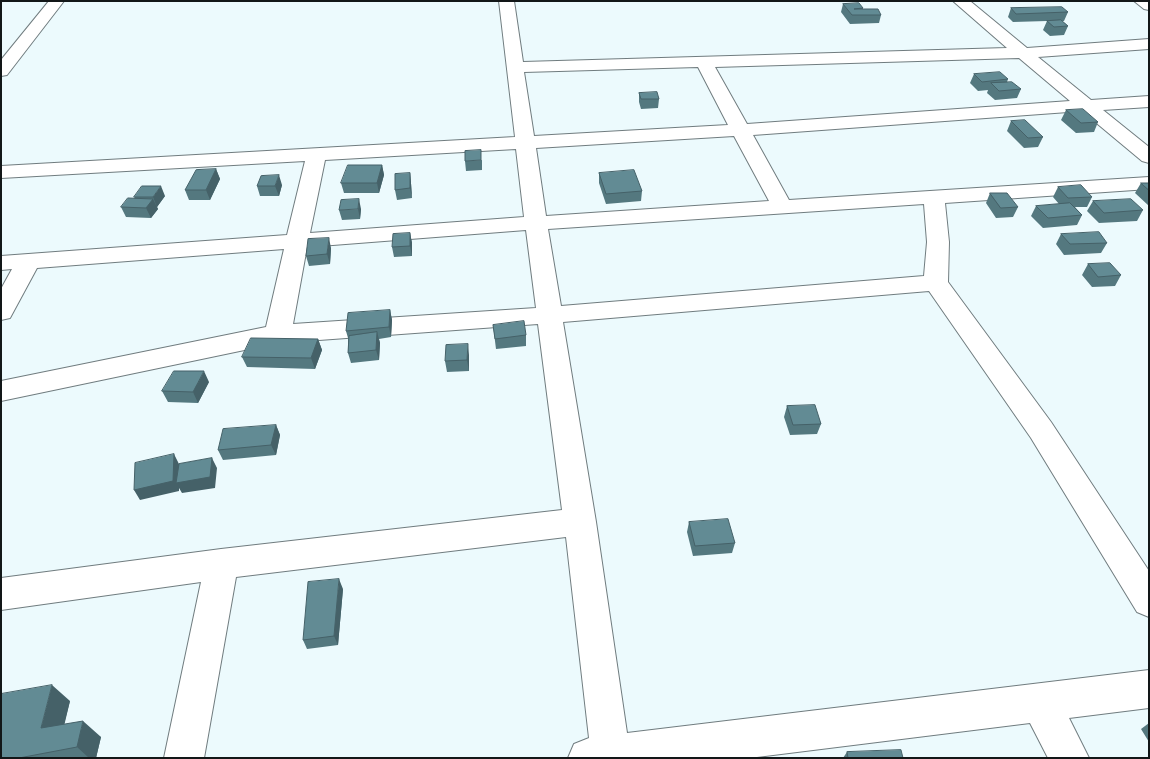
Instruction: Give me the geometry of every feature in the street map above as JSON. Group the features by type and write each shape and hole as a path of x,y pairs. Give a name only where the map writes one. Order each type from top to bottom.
{"street":[{"path":"1,71 57,1"},
{"path":"506,1 536,224 580,522 603,757 1149,689"},
{"path":"960,1 1149,157"},
{"path":"1141,1 1149,6"},
{"path":"516,67 1022,53 1149,44"},
{"path":"704,63 783,208"},
{"path":"1,172 741,130 1149,101"},
{"path":"278,334 316,155"},
{"path":"1,263 536,224 1149,183"},
{"path":"934,198 938,242 936,283 1041,430 1149,601"},
{"path":"1,312 29,261"},
{"path":"1,391 278,334 550,315 936,283"},
{"path":"1,594 221,564 580,522"},
{"path":"184,758 221,564"},
{"path":"1040,702 1069,758"}],"building":[{"path":"859,3 863,8 854,9 878,9 881,15 852,15 843,4"},
{"path":"1062,7 1068,12 1016,14 1011,8"},
{"path":"1061,20 1068,26 1054,27 1047,21"},
{"path":"1000,72 1008,79 982,82 974,74"},
{"path":"1012,82 1021,89 999,91 991,83"},
{"path":"657,92 659,99 641,99 639,93"},
{"path":"1083,109 1098,122 1081,123 1066,110"},
{"path":"1025,120 1043,137 1028,138 1011,121"},
{"path":"481,150 481,160 465,161 465,151"},
{"path":"348,165 382,165 377,183 341,183"},
{"path":"216,169 206,190 185,190 196,170"},
{"path":"634,170 642,191 606,194 599,173"},
{"path":"410,173 410,188 395,190 395,174"},
{"path":"279,175 275,186 257,186 261,176"},
{"path":"1141,183 1149,183 1149,190"},
{"path":"1081,185 1092,197 1068,198 1058,187"},
{"path":"142,186 161,186 153,197 134,197"},
{"path":"990,193 1007,193 1018,207 1001,208"},
{"path":"128,198 153,199 146,208 121,207"},
{"path":"359,199 358,209 339,210 341,200"},
{"path":"1131,199 1143,210 1104,213 1093,201"},
{"path":"1070,203 1082,215 1048,218 1036,206"},
{"path":"1099,232 1107,243 1070,244 1061,234"},
{"path":"410,233 410,246 392,247 393,234"},
{"path":"329,238 327,254 306,256 308,239"},
{"path":"1110,263 1121,275 1098,277 1088,264"},
{"path":"390,310 389,327 346,331 348,313"},
{"path":"524,321 526,335 495,339 493,325"},
{"path":"377,332 376,350 348,353 349,336"},
{"path":"251,338 318,339 311,358 242,357"},
{"path":"468,344 467,360 445,361 446,345"},
{"path":"174,371 204,371 193,392 162,391"},
{"path":"815,405 821,424 793,425 787,406"},
{"path":"276,425 271,445 218,450 223,429"},
{"path":"174,454 173,481 134,490 135,463"},
{"path":"212,458 210,477 176,483 179,464"},
{"path":"728,519 735,543 695,546 689,522"},
{"path":"339,579 334,636 303,640 308,582"},
{"path":"52,685 41,728 83,721 77,747 19,758 1,758 1,694"},
{"path":"901,750 903,758 848,758 847,752"}]}
